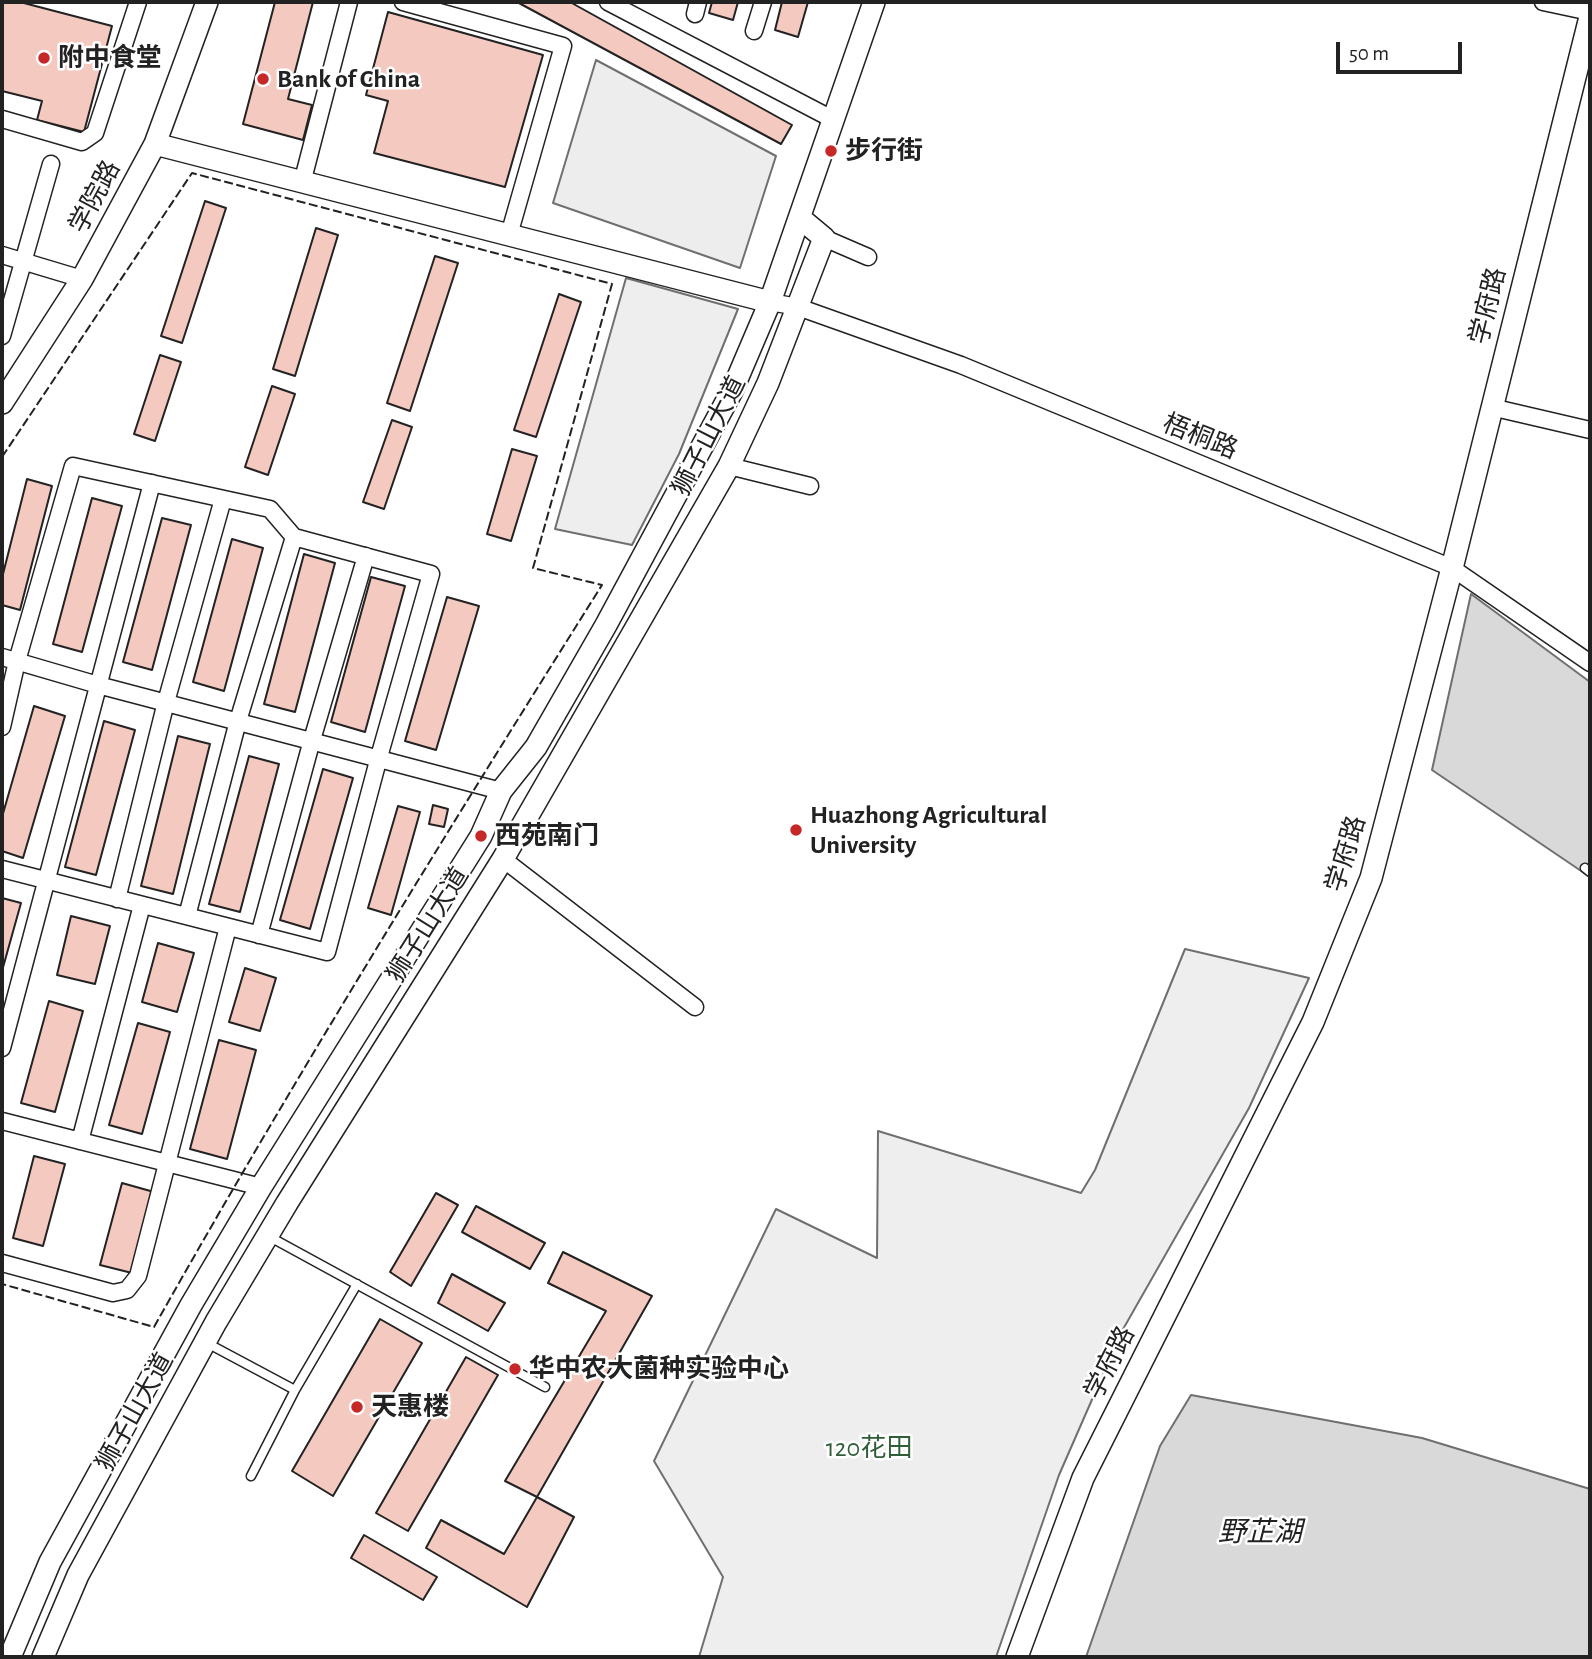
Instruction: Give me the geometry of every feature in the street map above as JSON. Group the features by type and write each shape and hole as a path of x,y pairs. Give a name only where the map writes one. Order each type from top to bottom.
{"street":[{"path":"2,119 82,142 94,134 138,2"},
{"name":"学院路","path":"2,403 82,279 155,144 207,2"},
{"path":"302,183 349,2"},
{"path":"403,2 433,5 562,46 509,235"},
{"path":"608,2 834,120"},
{"path":"754,31 763,2"},
{"name":"狮子山大道","path":"10,1657 50,1562 158,1364 261,1187 481,836 501,791 536,747 613,613 732,391 770,302 874,2"},
{"path":"1543,2 1590,15"},
{"name":"学府路","path":"1017,1657 1083,1478 1313,1022 1371,878 1452,568 1590,15"},
{"path":"155,144 770,302"},
{"path":"2,336 51,164"},
{"path":"800,218 824,237 868,257"},
{"name":"狮子山大道","path":"43,1657 78,1575 205,1342 267,1236 503,859 729,466 768,383 824,237"},
{"path":"2,255 82,279"},
{"name":"梧桐路","path":"770,302 798,307 961,365 1452,568 1590,663"},
{"path":"1491,407 1590,430"},
{"path":"2,727 10,659 73,466 270,509 294,537 431,574 327,952 2,869"},
{"path":"729,466 810,486"},
{"path":"2,1048 152,483"},
{"path":"117,899 166,702 223,499"},
{"path":"187,916 238,721 294,537"},
{"path":"260,935 312,740 366,556"},
{"path":"10,659 97,685 501,791"},
{"path":"503,859 695,1007"},
{"path":"80,1141 142,905"},
{"path":"2,1263 113,1293 127,1290 138,1276 228,927"},
{"path":"2,1121 261,1187"}],"lane":[{"path":"267,1236 545,1387"},
{"path":"251,1476 295,1390 357,1284"},
{"path":"205,1342 295,1390"}],"green space":[{"path":"626,278 738,309 679,454 632,545 555,529"},
{"name":"120花田","path":"1185,949 1309,978 1249,1108 1122,1331 1059,1475 996,1657 699,1657 723,1577 654,1461 776,1209 877,1258 878,1131 1081,1193 1095,1170"}],"shaded area":[{"path":"596,60 776,156 740,268 553,203"}],"water":[{"path":"1471,594 1590,682 1590,877 1432,770"},
{"name":"野芷湖","path":"1191,1395 1422,1438 1590,1489 1590,1657 1086,1657 1160,1446"}],"building":[{"path":"2,2 20,2 112,26 84,132 37,120 42,101 2,91"},
{"path":"275,2 313,2 288,99 312,105 303,140 243,124"},
{"path":"517,2 570,2 792,125 781,144"},
{"path":"712,2 738,2 733,20 709,13"},
{"path":"782,2 808,2 798,37 775,30"},
{"path":"388,12 543,55 505,187 374,153 388,101 366,95"},
{"path":"205,201 226,208 182,343 161,336"},
{"path":"316,228 338,235 295,376 273,369"},
{"path":"435,256 458,263 410,411 387,403"},
{"path":"559,294 581,302 536,437 514,430"},
{"path":"160,355 181,362 155,441 134,434"},
{"path":"272,386 295,394 268,475 245,467"},
{"path":"392,420 412,427 384,509 363,502"},
{"path":"512,449 537,456 511,541 487,534"},
{"path":"27,479 52,486 20,610 2,605 2,578"},
{"path":"92,498 122,506 82,652 53,644"},
{"path":"162,518 191,525 152,670 123,662"},
{"path":"232,539 263,548 224,691 193,682"},
{"path":"304,554 335,563 295,712 264,704"},
{"path":"371,577 405,586 365,732 331,722"},
{"path":"447,597 479,606 436,750 405,741"},
{"path":"34,706 65,716 23,858 2,851 2,817"},
{"path":"104,721 135,730 96,875 65,867"},
{"path":"178,736 210,744 173,894 141,886"},
{"path":"249,756 279,764 240,912 209,904"},
{"path":"323,769 353,778 310,929 280,920"},
{"path":"433,805 448,809 444,827 429,824"},
{"path":"398,806 420,812 391,915 368,908"},
{"path":"2,898 21,903 2,971"},
{"path":"71,916 110,926 95,984 57,975"},
{"path":"158,943 194,953 177,1012 142,1002"},
{"path":"245,968 276,978 260,1031 229,1022"},
{"path":"49,1001 83,1011 55,1112 21,1103"},
{"path":"138,1023 170,1032 142,1134 109,1125"},
{"path":"219,1040 256,1050 227,1159 190,1149"},
{"path":"34,1156 65,1164 43,1246 13,1238"},
{"path":"122,1183 154,1192 132,1273 100,1265"},
{"path":"436,1193 458,1205 411,1286 390,1272"},
{"path":"476,1206 545,1243 530,1269 462,1232"},
{"path":"563,1252 652,1296 537,1497 505,1481 606,1311 548,1283"},
{"path":"452,1274 505,1303 488,1331 438,1303"},
{"name":"天惠楼","path":"380,1319 422,1343 333,1496 292,1471"},
{"path":"466,1357 498,1375 408,1531 376,1513"},
{"path":"537,1497 574,1517 527,1607 426,1548 441,1520 504,1554"},
{"path":"364,1535 437,1577 423,1600 351,1558"}],"fence":[{"path":"2,457 192,173 612,284 533,568 602,585 374,953 262,1139 154,1327 2,1284"}],"place":[{"name":"附中食堂","path":"44,58"},
{"name":"Bank of China","path":"263,79"},
{"name":"步行街","path":"831,151"},
{"name":"Huazhong Agricultural University","path":"796,830"},
{"name":"西苑南门","path":"481,836"},
{"name":"华中农大菌种实验中心","path":"515,1369"},
{"name":"天惠楼","path":"357,1407"}]}
